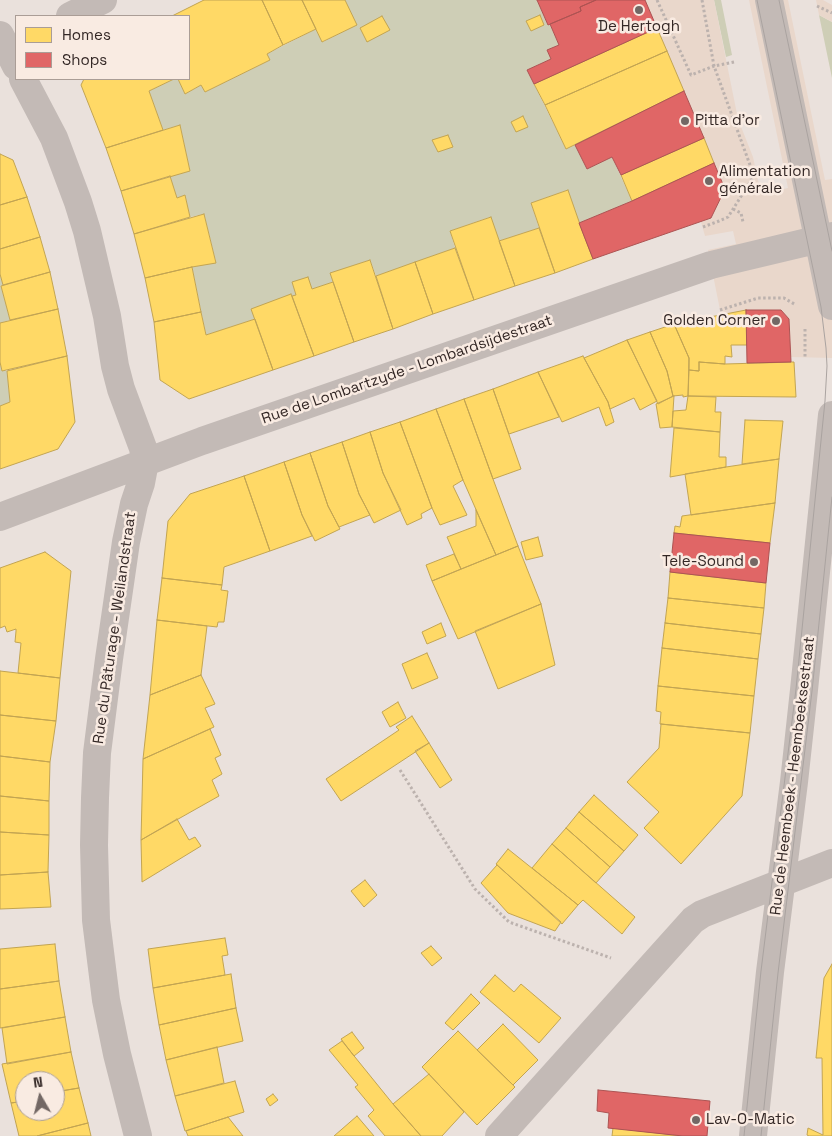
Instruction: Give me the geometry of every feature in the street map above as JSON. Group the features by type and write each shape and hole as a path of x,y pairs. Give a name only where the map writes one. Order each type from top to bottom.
{"street":[{"path":"72,15 104,0"},
{"path":"768,0 825,238 832,306"},
{"name":"Rue du Pâturage - Weilandstraat","path":"24,80 54,138 78,202 105,307 115,366 124,397 143,448 145,462 126,542 109,659 97,753 94,846 96,920 106,1000 117,1054 138,1136"},
{"name":"Rue de Lombartzyde - Lombardsijdestraat","path":"0,517 220,434 710,265 825,238"},
{"name":"Rue de Heembeek - Heembeeksestraat","path":"753,1136 770,972 804,690 832,415"},
{"path":"499,1136 692,920 702,914 832,863"}],"path":[{"path":"657,0 691,75 714,66 734,62"},
{"path":"702,0 714,66 756,175 728,217 703,227"},
{"path":"817,6 832,13"},
{"path":"720,310 758,298 784,298 801,312"},
{"path":"805,326 805,357"},
{"path":"400,770 475,890 510,922 614,959"}],"green space":[{"path":"345,0 537,0 559,45 547,50 551,59 527,70 566,149 575,145 587,169 612,157 632,201 579,223 568,190 531,203 539,228 499,241 490,217 450,231 455,248 376,276 370,260 331,273 333,282 312,289 292,282 296,295 291,295 255,319 206,335 192,267 216,262 204,214 190,217 185,195 177,198 170,176 190,171 180,125 163,130 149,91 172,80 178,80 185,94 201,85 205,92 270,60 267,54 316,29 323,42 356,25"},
{"path":"714,0 721,0 732,55 726,57"},
{"path":"819,15 832,22 832,78"},
{"path":"0,274 3,285 1,286 10,320 0,323"},
{"path":"0,362 2,371 7,371 10,402 0,406"}],"shaded area":[{"path":"645,0 714,0 738,119 753,157 761,194 788,188 749,0 788,0 825,180 832,179 832,358 791,357 789,319 781,310 721,315 708,250 736,244 733,231 705,236 701,222 711,218 725,188"},
{"path":"816,0 823,0 832,5 832,22 819,15"}],"building: Homes":[{"path":"204,0 262,0 283,45 267,54 270,60 205,92 201,85 185,94 178,80 190,80 190,15 174,15"},
{"path":"262,0 302,0 316,29 283,45"},
{"path":"302,0 345,0 357,25 322,42"},
{"path":"540,15 544,25 531,31 526,21"},
{"path":"382,16 390,30 367,42 360,28"},
{"path":"657,28 667,51 545,105 534,84"},
{"path":"667,51 684,91 566,149 545,105"},
{"path":"84,80 172,80 149,91 163,130 106,148 81,85"},
{"path":"523,116 528,127 516,132 511,122"},
{"path":"180,125 190,171 121,191 106,148"},
{"path":"448,135 453,147 438,152 432,140"},
{"path":"704,138 714,163 632,201 621,175"},
{"path":"0,154 13,160 27,197 0,205"},
{"path":"170,176 177,198 185,195 190,217 134,234 121,191"},
{"path":"568,190 593,259 555,273 531,203"},
{"path":"27,197 40,237 0,249 0,205"},
{"path":"204,214 216,263 145,278 134,234"},
{"path":"491,217 515,286 474,300 450,231"},
{"path":"539,228 555,273 515,286 499,241"},
{"path":"40,237 50,272 3,285 0,274 0,249"},
{"path":"455,248 474,300 433,314 415,262"},
{"path":"370,260 393,329 354,342 330,273"},
{"path":"415,262 433,314 393,329 376,276"},
{"path":"192,267 201,312 154,322 145,278"},
{"path":"50,272 58,309 10,320 1,286"},
{"path":"308,277 312,289 333,282 354,342 314,356 292,296 296,295 292,282"},
{"path":"291,294 314,356 273,370 251,309"},
{"path":"58,309 67,356 2,371 0,362 0,323"},
{"path":"746,310 747,345 731,345 732,357 725,356 725,364 699,362 699,371 689,370 689,358 674,324"},
{"path":"201,312 206,335 255,319 273,370 189,399 160,380 154,322"},
{"path":"674,324 689,358 688,396 683,397 683,395 673,396 667,371 650,332"},
{"path":"650,332 667,371 673,396 658,404 627,340"},
{"path":"627,340 657,401 640,410 634,398 610,409 584,358"},
{"path":"67,356 75,422 58,449 0,469 0,406 10,402 7,371"},
{"path":"583,356 608,402 614,422 606,426 599,407 562,422 538,372"},
{"path":"699,362 725,364 794,362 796,397 688,396 689,370 699,371"},
{"path":"538,372 559,417 509,434 493,389"},
{"path":"493,389 521,469 493,479 464,399"},
{"path":"674,396 672,427 660,428 656,404"},
{"path":"688,396 716,397 715,412 721,412 720,432 672,427 673,411 686,410"},
{"path":"464,399 518,546 496,555 463,480 436,409"},
{"path":"436,409 463,480 453,486 467,515 440,525 400,422"},
{"path":"745,420 783,421 779,459 742,464"},
{"path":"400,422 432,508 421,514 422,518 407,525 383,473 370,432"},
{"path":"674,428 720,432 719,457 726,457 726,467 670,477"},
{"path":"370,432 383,473 401,510 374,523 359,494 342,442"},
{"path":"342,442 359,494 370,515 339,527 328,506 310,453"},
{"path":"310,453 328,506 340,529 315,541 302,515 284,462"},
{"path":"779,459 775,503 691,515 685,474"},
{"path":"284,462 302,515 312,536 270,551 244,476"},
{"path":"244,476 270,551 224,567 222,585 162,578 168,521 190,494"},
{"path":"775,503 770,543 674,533 675,526 680,527 682,516"},
{"path":"476,510 496,555 461,569 447,537 476,526"},
{"path":"538,537 543,556 526,560 521,542"},
{"path":"518,546 541,604 458,639 432,581"},
{"path":"45,552 71,571 60,678 18,673 21,643 15,642 16,629 7,632 5,626 0,628 0,568"},
{"path":"454,554 461,569 432,581 426,565"},
{"path":"670,572 766,583 764,608 668,598"},
{"path":"162,578 222,585 221,590 228,591 224,622 218,622 217,627 157,620"},
{"path":"668,598 764,608 761,634 665,623"},
{"path":"541,604 555,665 498,689 475,631"},
{"path":"157,620 207,626 201,675 150,695"},
{"path":"441,623 446,636 427,644 422,632"},
{"path":"665,623 761,634 758,659 662,648"},
{"path":"662,648 758,659 754,696 658,686"},
{"path":"427,653 438,678 412,689 402,664"},
{"path":"0,671 60,678 56,721 0,715"},
{"path":"201,675 215,704 205,708 214,727 143,759 150,695"},
{"path":"658,686 754,696 750,733 660,724 661,712 656,711"},
{"path":"398,702 406,718 390,727 382,712"},
{"path":"0,715 56,721 50,762 0,756"},
{"path":"412,716 429,743 341,801 326,779 399,730 396,727"},
{"path":"661,724 750,733 742,796 681,864 644,828 659,812 627,782 659,748"},
{"path":"210,729 221,755 215,758 222,774 212,780 219,796 141,840 143,759"},
{"path":"429,743 452,780 440,788 415,751"},
{"path":"0,756 50,762 49,801 0,796"},
{"path":"594,795 638,835 624,851 579,812"},
{"path":"0,796 49,801 49,835 0,832"},
{"path":"579,812 624,851 610,867 566,828"},
{"path":"177,819 189,840 195,837 201,846 142,882 141,840"},
{"path":"566,828 610,867 596,883 552,844"},
{"path":"0,832 49,835 48,872 0,875"},
{"path":"552,844 635,917 622,934 583,900 578,905 532,868"},
{"path":"508,849 578,905 562,924 496,864"},
{"path":"497,865 561,922 555,931 508,913 481,883"},
{"path":"48,872 51,907 0,909 0,875"},
{"path":"365,880 377,895 364,907 351,891"},
{"path":"225,938 228,955 222,956 225,975 153,988 148,949"},
{"path":"55,944 59,981 0,989 0,949"},
{"path":"431,946 442,958 432,966 421,953"},
{"path":"832,964 832,1136 809,1136 807,1135 808,1128 823,1135 822,1058 816,1058 824,978"},
{"path":"231,974 236,1008 159,1025 153,988"},
{"path":"495,975 514,992 521,984 561,1018 539,1043 480,992"},
{"path":"59,981 65,1017 0,1028 0,989"},
{"path":"471,994 480,1003 453,1030 445,1023"},
{"path":"236,1008 243,1041 166,1060 159,1025"},
{"path":"65,1017 71,1052 7,1064 2,1028"},
{"path":"503,1024 538,1060 513,1085 477,1050"},
{"path":"458,1031 515,1087 477,1125 422,1067"},
{"path":"352,1032 364,1048 354,1056 341,1039"},
{"path":"342,1041 421,1136 385,1136 368,1116 374,1110 355,1087 358,1085 329,1050"},
{"path":"217,1047 224,1083 175,1096 166,1060"},
{"path":"71,1052 79,1088 65,1090 65,1071 15,1071 15,1102 11,1103 2,1064"},
{"path":"429,1074 464,1112 442,1136 421,1136 393,1104"},
{"path":"235,1081 244,1112 185,1131 175,1096"},
{"path":"79,1088 88,1123 37,1136 19,1136 15,1121 65,1121 65,1090"},
{"path":"273,1094 278,1100 270,1106 266,1099"},
{"path":"15,1102 15,1120 11,1103"},
{"path":"357,1116 374,1136 334,1136"},
{"path":"228,1117 243,1136 188,1136 186,1131"},
{"path":"88,1123 91,1136 37,1136"},
{"path":"613,1128 683,1136 612,1136"}],"building: Shops":[{"path":"537,0 596,0 580,7 581,11 548,25"},
{"path":"596,0 645,0 657,28 534,84 527,70 551,59 547,50 559,45 550,24 581,11 580,7"},
{"path":"684,91 704,138 621,175 612,157 587,169 575,145"},
{"path":"714,163 725,189 711,218 593,259 579,223"},
{"path":"746,310 781,310 789,319 791,362 747,363"},
{"path":"674,533 770,543 766,583 670,572"},
{"path":"598,1090 710,1101 707,1136 683,1136 608,1128 609,1113 597,1111"}],"tram line":[{"path":"744,1136 761,971 796,689 827,366 821,307 757,0"},
{"path":"779,0 832,251"},
{"path":"761,1136 778,973 812,691 832,497"}],"place":[{"name":"De Hertogh","path":"639,10"},
{"name":"Pitta d'or","path":"685,121"},
{"name":"Alimentation générale","path":"709,181"},
{"name":"Golden Corner","path":"776,321"},
{"name":"Tele-Sound","path":"754,562"},
{"name":"Lav-O-Matic","path":"696,1120"}]}
